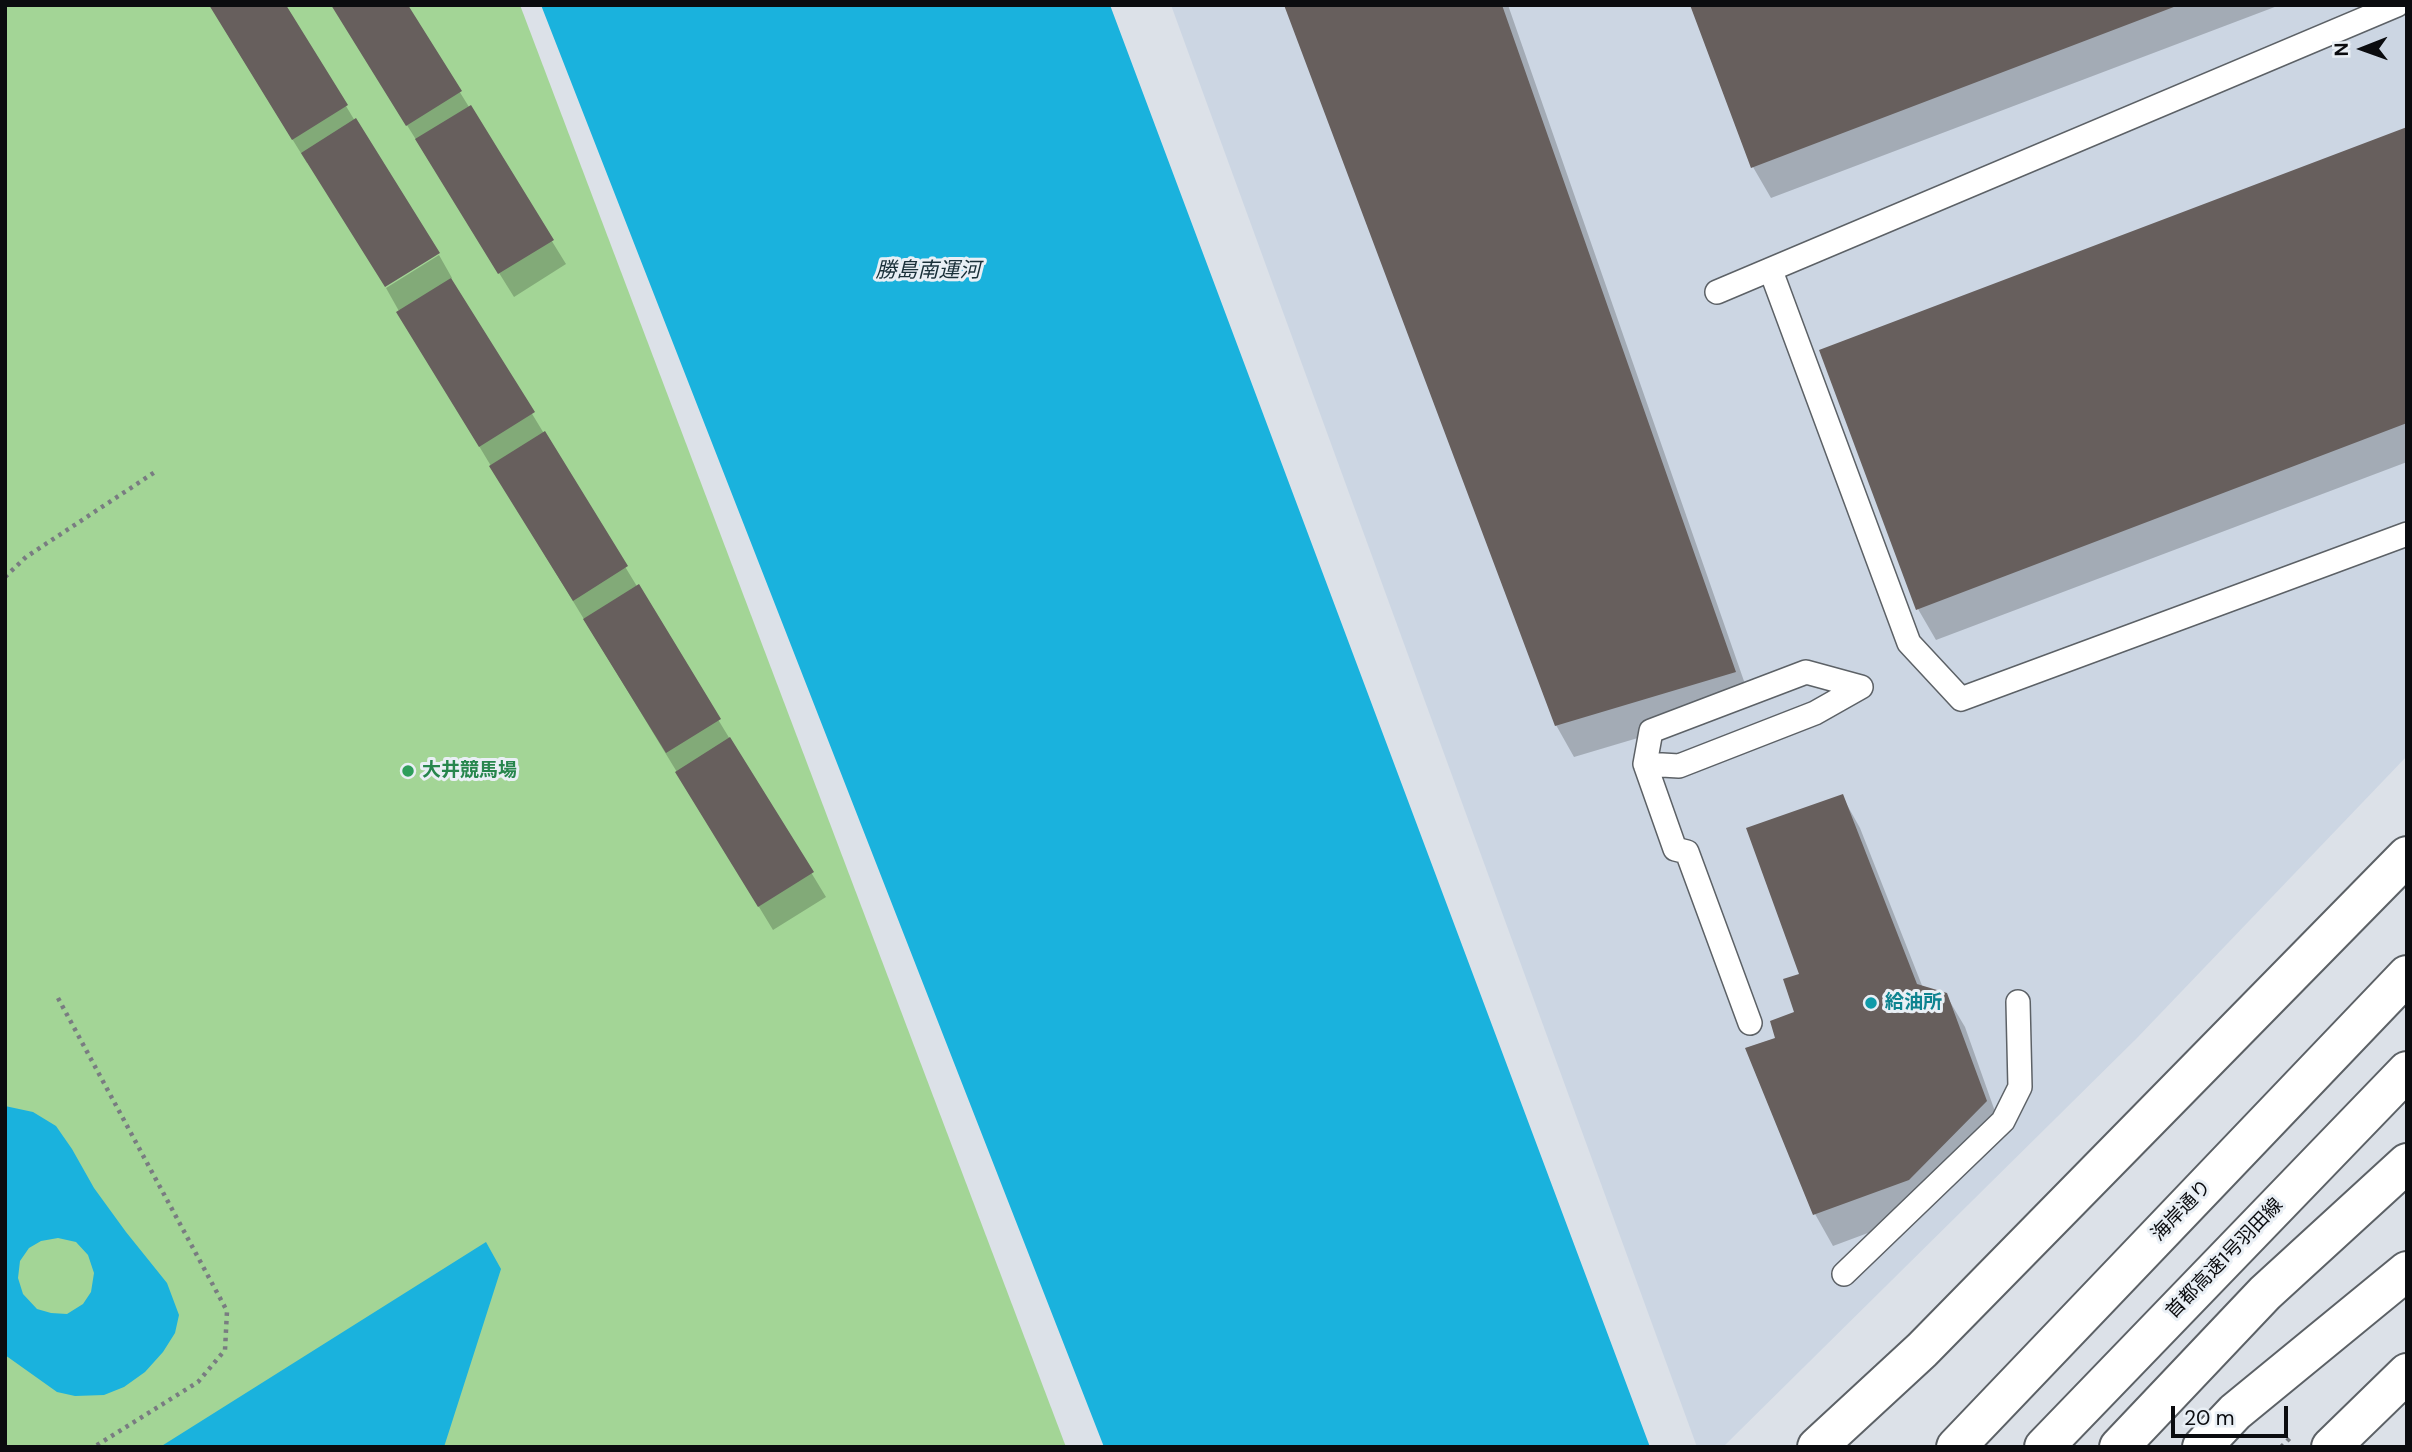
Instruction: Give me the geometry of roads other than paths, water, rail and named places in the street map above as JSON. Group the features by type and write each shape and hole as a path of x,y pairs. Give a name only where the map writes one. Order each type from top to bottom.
{"main road":[{"path":"1817,1447 1922,1350 2407,856"},
{"name":"海岸通り","path":"1966,1436 2407,975"},
{"name":"首都高速1号羽田線","path":"2044,1447 2407,1071"},
{"path":"2119,1447 2265,1293 2407,1163"},
{"path":"2202,1447 2235,1412 2407,1271"},
{"path":"2331,1447 2407,1373"}],"lane":[{"path":"1717,292 2397,5"},
{"path":"1771,271 1909,643 1961,699 2407,534"},
{"path":"1645,764 1679,766 1815,713 1861,687 1806,672 1651,731 1645,764 1675,849 1687,852 1750,1023"},
{"path":"1844,1274 2003,1121 2020,1087 2018,1002"}],"water":[{"name":"勝島南運河","path":"541,5 1110,5 1650,1447 1104,1447"},
{"path":"5,1106 33,1112 56,1126 94,1188 167,1283 179,1315 175,1333 145,1372 124,1387 104,1395 75,1396 57,1392 5,1355","holes":["58,1238 76,1242 88,1255 94,1273 91,1292 83,1304 67,1314 37,1309 23,1294 18,1278 20,1261 29,1248 41,1241"]},
{"path":"486,1242 501,1269 444,1447 160,1447"}],"place":[{"name":"大井競馬場","path":"408,771"},
{"name":"給油所","path":"1871,1003"}]}
